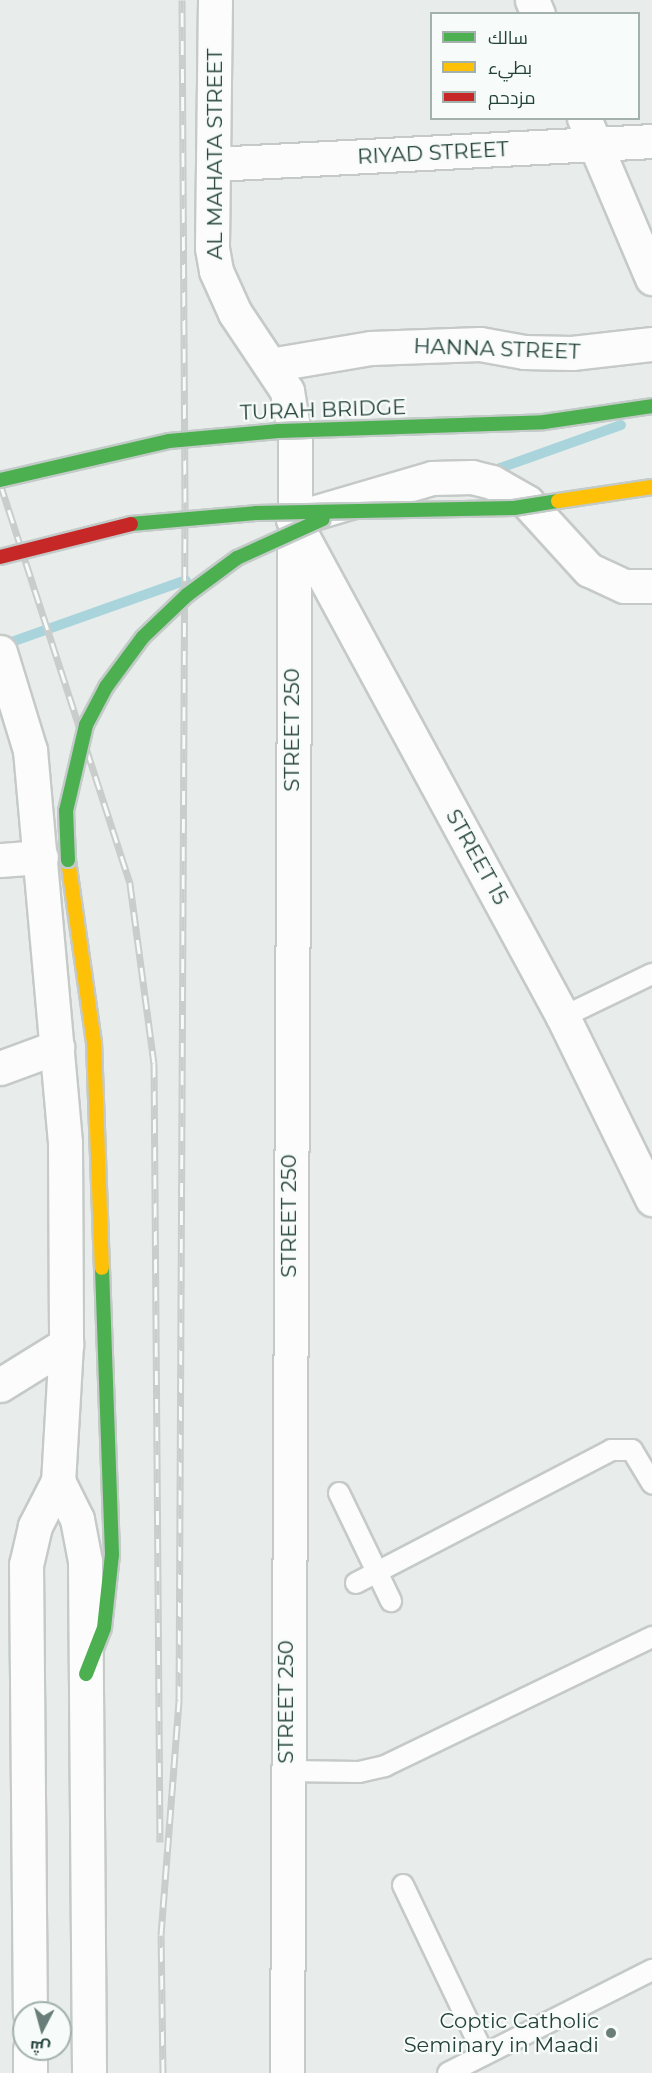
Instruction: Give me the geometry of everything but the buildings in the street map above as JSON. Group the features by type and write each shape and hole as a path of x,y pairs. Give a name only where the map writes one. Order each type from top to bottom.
{"main road":[{"name":"TURAH BRIDGE","path":"0,480 169,441 279,431 544,422 652,406"},
{"path":"0,557 128,524 350,510 514,508 652,487"},
{"path":"86,1674 104,1628 112,1554 94,1042 54,859 86,726 106,687 143,638 187,595 237,558 292,530 350,510"}],"street":[{"name":"AL MAHATA STREET","path":"215,0 212,248 223,292 270,365"},
{"name":"RIYAD STREET","path":"214,164 589,130 652,141"},
{"path":"589,130 652,278"},
{"name":"HANNA STREET","path":"270,365 371,348 480,344 524,352 572,354 652,344"},
{"name":"STREET 250","path":"270,365 287,391 292,406 286,2073"},
{"path":"293,519 432,478 472,477 492,482 527,502 589,570 624,586 652,586"},
{"name":"STREET 15","path":"293,519 563,1017 652,1199"},
{"path":"0,652 30,750 54,859 57,1047 64,1143 66,1344 58,1481 35,1526 26,1564 30,2001"},
{"path":"0,860 54,859"},
{"path":"0,1068 57,1047"},
{"path":"0,1385 66,1344"},
{"path":"58,1481 77,1519 83,1540 89,2073"}],"lane":[{"path":"563,1017 652,974"},
{"path":"356,1583 611,1450 632,1450 652,1483"},
{"path":"339,1493 391,1601"},
{"path":"286,1772 359,1772 385,1766 652,1637"},
{"path":"402,1885 484,2055"},
{"path":"448,2073 652,1970"}],"waterway":[{"path":"489,472 621,425"},
{"path":"0,646 186,580"}],"railway":[{"path":"163,2073 161,1935 179,1700 185,502 182,0"},
{"path":"0,483 130,884 154,1063 160,1842"}],"traffic: fast":[{"path":"0,480 169,441 279,431 544,422 652,406"},
{"path":"131,524 256,513 514,508 558,501"},
{"path":"68,860 66,811 86,725 106,687 143,637 187,595 237,558 323,519"},
{"path":"86,1674 104,1628 112,1554 102,1268"}],"traffic: slow":[{"path":"558,501 652,487"},
{"path":"68,860 94,1042 102,1268"}],"traffic: jam":[{"path":"0,557 131,524"}],"place":[{"name":"Coptic Catholic Seminary in Maadi","path":"611,2033"}]}
